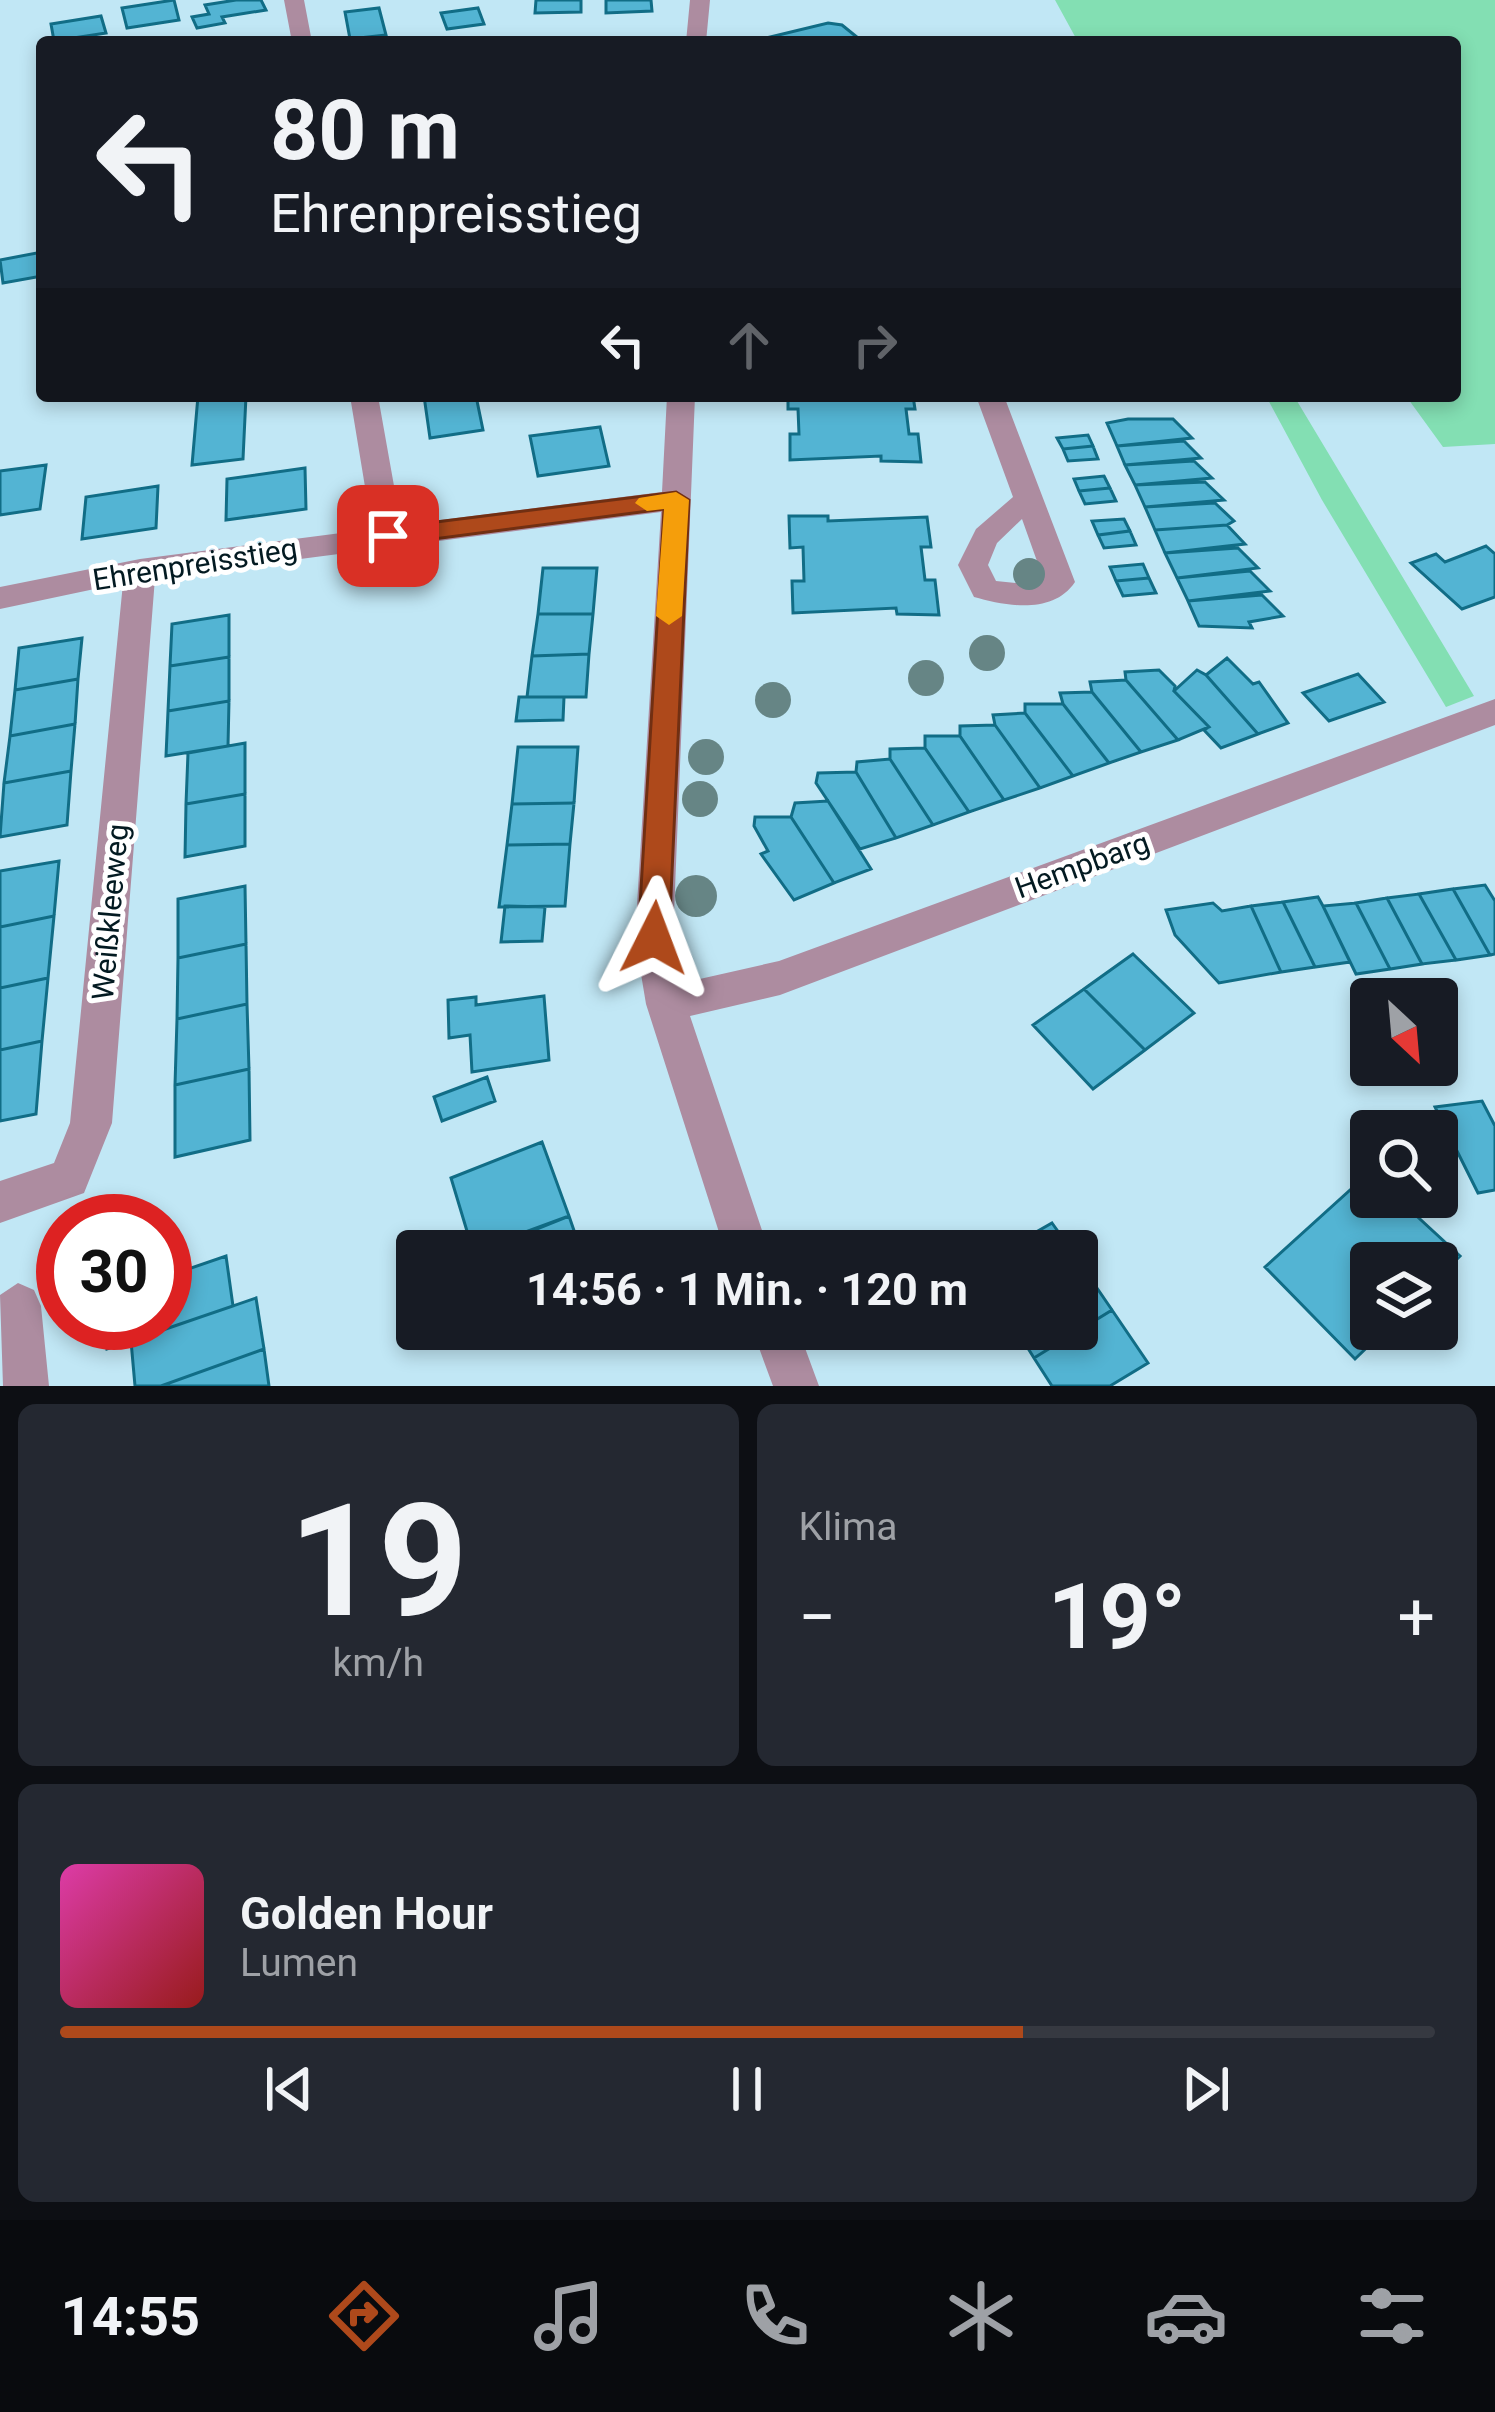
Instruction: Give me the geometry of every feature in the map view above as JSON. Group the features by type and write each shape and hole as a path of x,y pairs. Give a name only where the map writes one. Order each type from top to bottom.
{"street":[{"path":"295,0 301,36"},
{"path":"697,36 700,0"},
{"path":"365,402 388,536"},
{"path":"680,402 654,938 666,1004 740,1230"},
{"path":"992,402 1026,502"},
{"name":"Ehrenpreisstieg","path":"0,598 140,569 676,500"},
{"name":"Weißkleeweg","path":"0,1202 69,1178 91,1123 140,569"},
{"name":"Hempbarg","path":"666,1004 779,978 1495,712"},
{"path":"18,1306 26,1386"},
{"path":"783,1350 796,1386"}],"green space":[{"path":"1055,0 1495,0 1495,444 1443,447 1410,402 1461,402 1461,36 1075,36"},
{"path":"1269,402 1298,402 1474,696 1446,707"}],"building":[{"path":"174,0 179,20 127,28 122,8"},
{"path":"261,0 266,10 222,17 225,23 197,28 192,17 209,14 205,5"},
{"path":"536,0 581,0 581,12 535,13"},
{"path":"606,0 651,0 652,11 606,13"},
{"path":"379,8 386,35 349,36 345,12"},
{"path":"478,8 484,24 447,29 441,13"},
{"path":"101,16 106,33 53,36 51,24"},
{"path":"828,23 842,25 856,36 774,36"},
{"path":"36,253 36,277 3,283 0,260"},
{"path":"197,402 246,402 243,459 192,465"},
{"path":"425,402 477,402 483,430 430,438"},
{"path":"788,402 914,402 915,409 906,409 909,434 918,434 921,462 881,461 881,456 790,460 790,434 799,434 798,409 788,409"},
{"path":"1173,419 1192,438 1117,446 1107,423"},
{"path":"600,427 609,466 538,476 530,436"},
{"path":"1088,435 1093,446 1063,449 1057,438"},
{"path":"1184,441 1201,458 1125,465 1117,446"},
{"path":"1093,446 1098,459 1068,461 1063,449"},
{"path":"1194,461 1212,478 1135,485 1125,465"},
{"path":"46,465 40,509 0,515 0,471"},
{"path":"305,468 306,509 226,520 227,479"},
{"path":"1104,476 1110,488 1079,491 1074,479"},
{"path":"1205,482 1224,500 1145,507 1135,485"},
{"path":"158,486 156,528 82,539 86,497"},
{"path":"1110,488 1116,501 1085,504 1079,491"},
{"path":"1215,503 1234,521 1155,530 1145,507"},
{"path":"789,516 828,516 828,521 927,517 931,547 921,547 925,580 935,580 939,615 897,614 896,608 793,613 792,581 804,581 803,547 790,548"},
{"path":"1124,519 1130,531 1098,535 1092,521"},
{"path":"1227,525 1245,544 1165,553 1155,530"},
{"path":"1130,531 1136,545 1104,548 1098,535"},
{"path":"1486,546 1495,554 1495,597 1462,609 1411,563 1436,554 1445,562"},
{"path":"1238,548 1258,568 1177,578 1165,553"},
{"path":"1143,564 1149,578 1116,581 1110,567"},
{"path":"543,568 597,568 593,614 538,614"},
{"path":"1250,571 1270,591 1188,601 1177,578"},
{"path":"1149,578 1156,593 1123,596 1116,581"},
{"path":"1262,595 1283,616 1249,622 1252,628 1199,626 1188,601"},
{"path":"538,614 593,614 589,654 532,656"},
{"path":"229,615 229,657 170,666 172,624"},
{"path":"82,638 78,679 15,690 19,648"},
{"path":"589,654 586,697 527,697 532,656"},
{"path":"229,657 229,701 168,711 170,666"},
{"path":"1227,658 1253,684 1259,682 1288,723 1258,734 1206,675"},
{"path":"1159,670 1209,727 1178,740 1126,680 1125,672"},
{"path":"1197,670 1258,734 1221,748 1204,730 1209,727 1174,691"},
{"path":"1358,674 1384,702 1329,721 1303,693"},
{"path":"78,679 75,724 10,736 15,690"},
{"path":"1126,680 1178,740 1141,752 1092,692 1090,682"},
{"path":"1092,692 1141,752 1109,763 1063,704 1060,693"},
{"path":"519,697 564,697 563,720 516,721"},
{"path":"229,701 228,746 166,756 168,711"},
{"path":"1025,704 1063,704 1109,763 1073,776 1025,713"},
{"path":"1025,713 1073,776 1040,788 995,725 993,715"},
{"path":"75,724 71,771 4,783 10,736"},
{"path":"995,725 1040,788 1004,800 960,736 960,726"},
{"path":"925,736 960,736 1004,800 969,812 925,748"},
{"path":"245,743 245,794 186,804 188,753"},
{"path":"518,747 578,747 574,803 512,804"},
{"path":"925,748 969,812 933,825 890,759 890,749"},
{"path":"890,759 933,825 896,838 856,772 857,762"},
{"path":"71,771 67,825 0,837 4,783"},
{"path":"856,772 896,838 860,849 816,783 818,773"},
{"path":"245,794 245,846 185,857 186,804"},
{"path":"828,801 871,869 834,883 791,817 795,803"},
{"path":"574,803 570,844 507,845 512,804"},
{"path":"755,817 791,817 834,883 794,900 761,854 768,851 754,826"},
{"path":"570,844 565,906 499,907 507,845"},
{"path":"59,861 54,916 0,927 0,871"},
{"path":"1485,885 1495,901 1495,954 1490,955 1453,889"},
{"path":"245,886 246,944 178,958 178,899"},
{"path":"1453,889 1490,955 1456,960 1419,894"},
{"path":"1419,894 1456,960 1422,964 1387,898"},
{"path":"1318,897 1350,962 1315,967 1283,902"},
{"path":"1387,898 1422,964 1390,969 1356,903"},
{"path":"1283,902 1315,967 1281,972 1251,906"},
{"path":"1213,903 1222,911 1251,906 1281,972 1219,983 1175,935 1166,910"},
{"path":"1356,903 1390,969 1356,974 1323,906"},
{"path":"505,906 545,907 542,941 501,942"},
{"path":"54,916 48,978 0,988 0,927"},
{"path":"246,944 247,1004 177,1019 178,958"},
{"path":"1133,954 1194,1013 1145,1050 1084,989"},
{"path":"48,978 42,1041 0,1050 0,988"},
{"path":"1084,989 1145,1050 1093,1089 1033,1025"},
{"path":"544,996 549,1060 472,1072 470,1035 449,1038 448,1000 476,997 476,1005"},
{"path":"247,1004 249,1069 175,1085 177,1019"},
{"path":"42,1041 36,1114 0,1121 0,1050"},
{"path":"249,1069 250,1140 175,1157 175,1085"},
{"path":"487,1077 495,1101 442,1121 434,1097"},
{"path":"1482,1101 1495,1126 1495,1190 1478,1193 1458,1153 1458,1110 1435,1107"},
{"path":"542,1142 569,1216 531,1230 467,1230 451,1178"},
{"path":"1350,1190 1350,1218 1419,1218 1445,1242 1350,1242 1350,1350 1364,1350 1355,1359 1265,1267"},
{"path":"569,1216 574,1230 534,1230"},
{"path":"226,1256 233,1306 192,1320 192,1268"},
{"path":"1098,1290 1112,1310 1098,1319"},
{"path":"256,1298 264,1349 161,1386 135,1386 132,1350 192,1350 192,1320"},
{"path":"1112,1310 1148,1363 1110,1386 1052,1386 1034,1358 1047,1350 1098,1350 1098,1319"},
{"path":"264,1349 269,1386 161,1386"}],"slow traffic":[{"path":"647,503 676,500 669,616"}],"route":[{"path":"388,536 676,500 654,938"}]}
